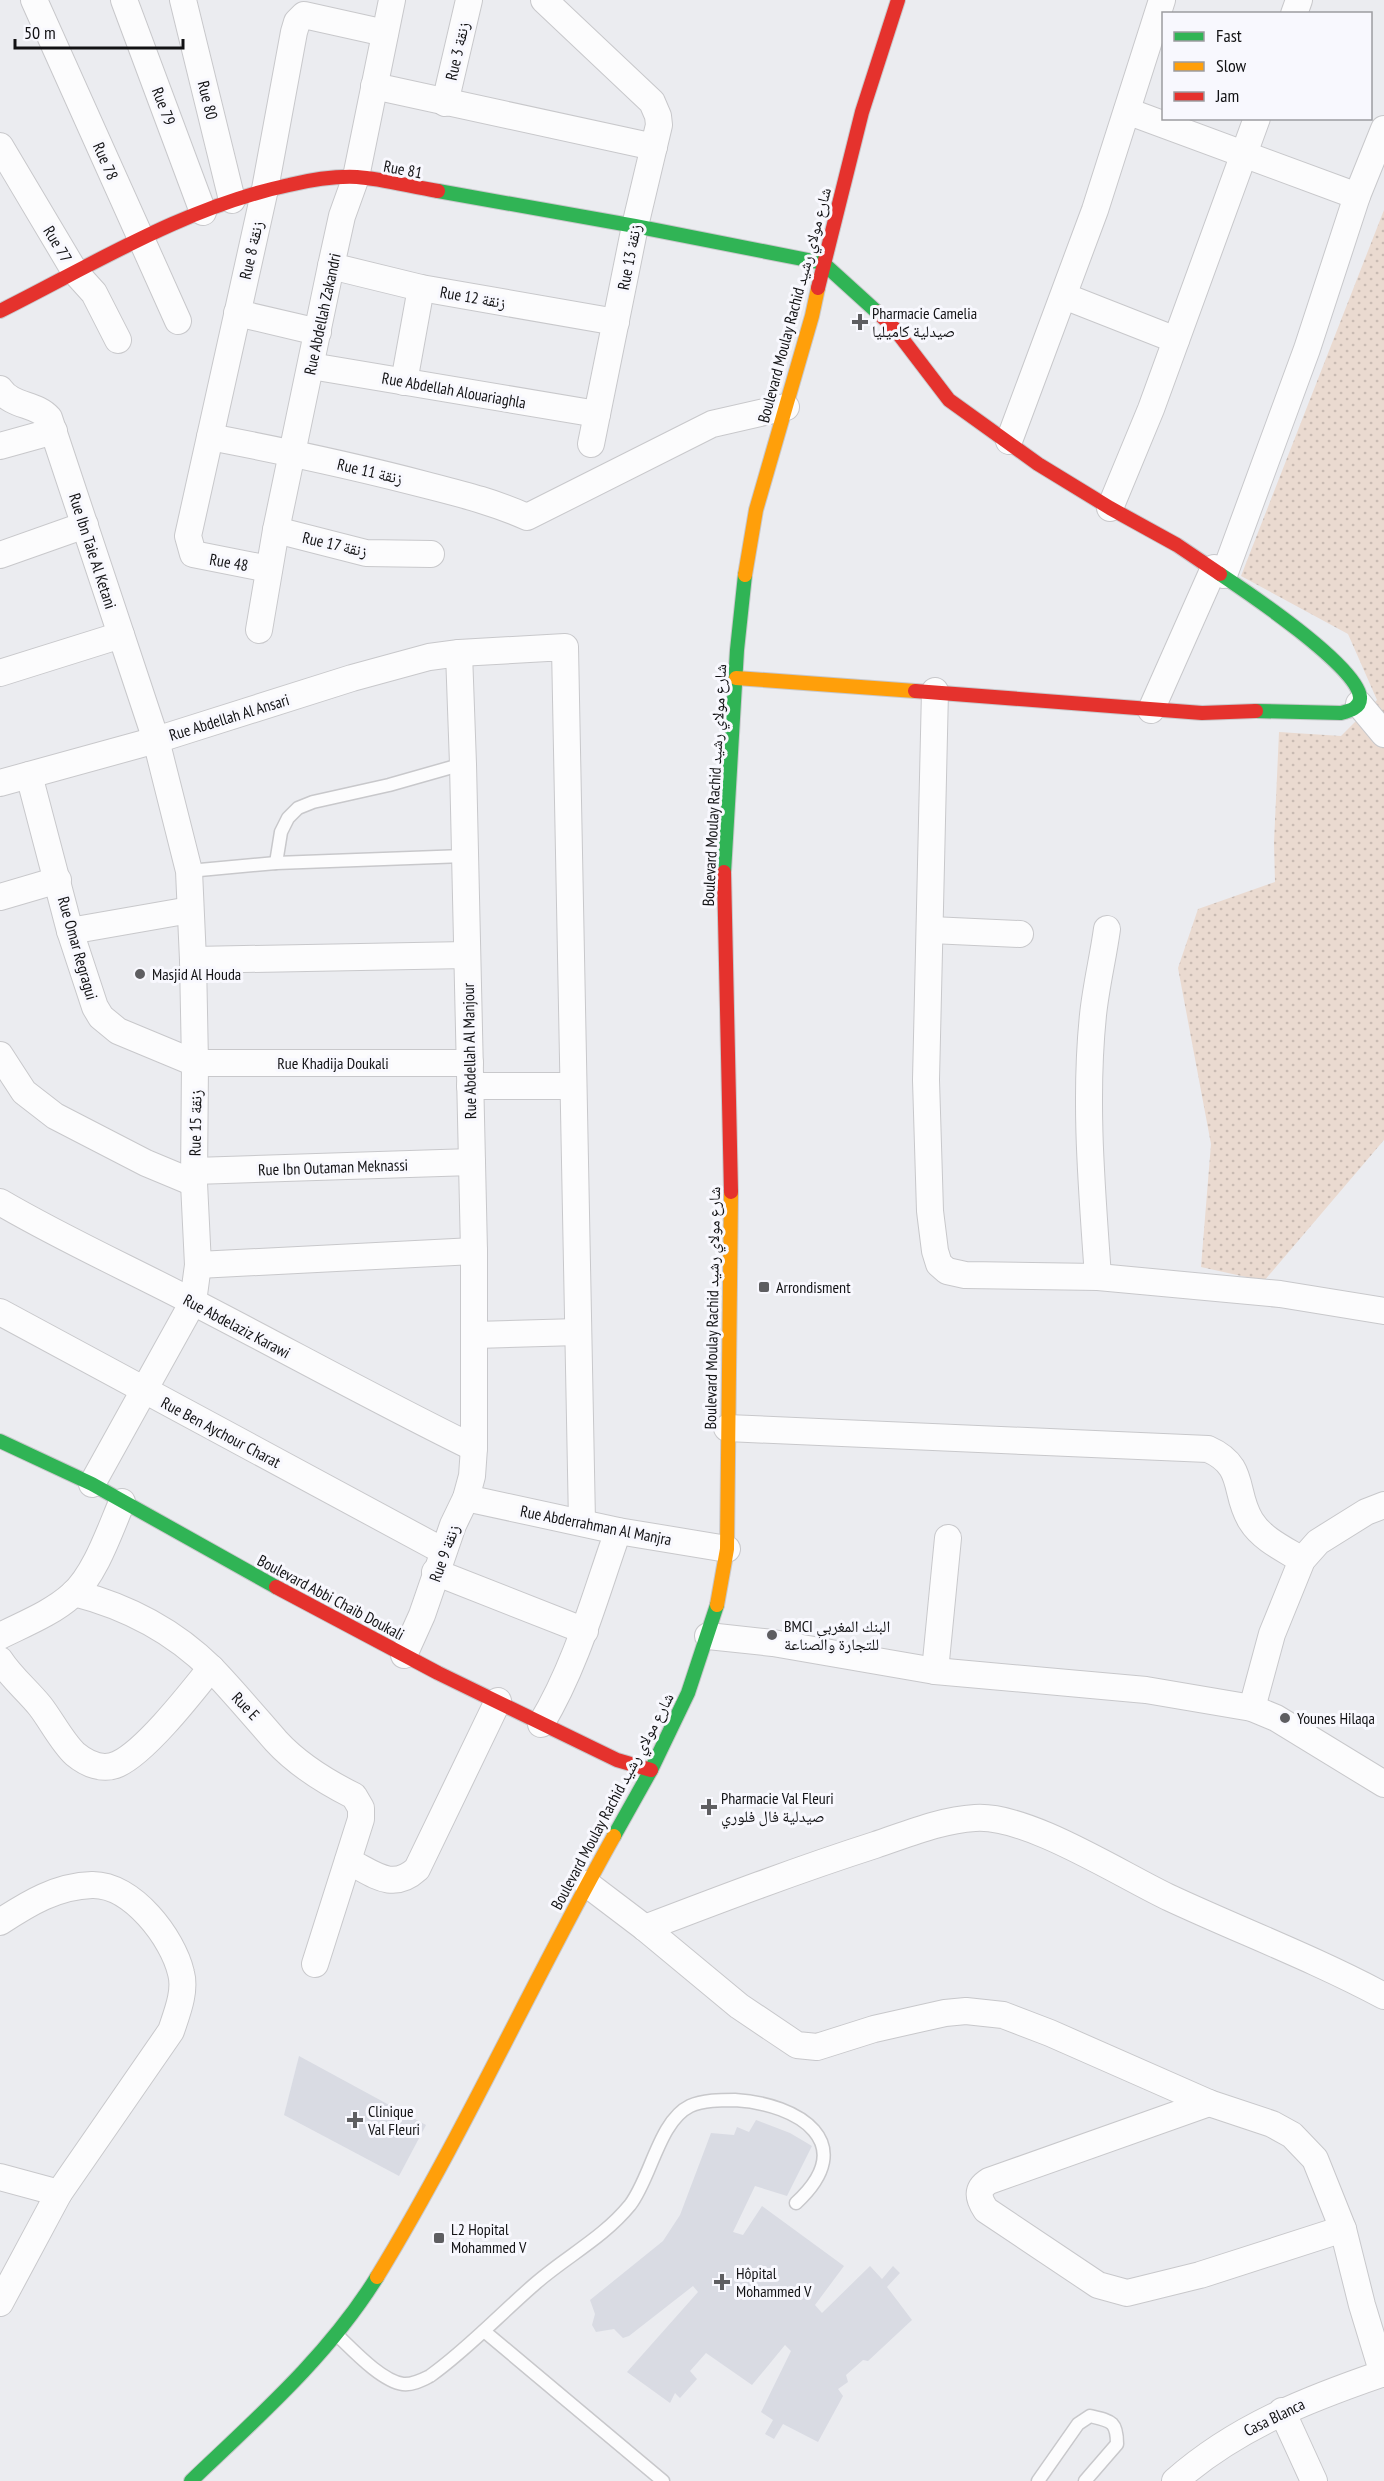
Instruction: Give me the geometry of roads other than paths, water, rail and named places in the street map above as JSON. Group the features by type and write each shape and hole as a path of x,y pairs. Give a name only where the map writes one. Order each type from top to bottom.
{"street":[{"name":"Rue 78","path":"34,0 178,321"},
{"name":"Rue 79","path":"124,0 203,212"},
{"name":"Rue 80","path":"183,0 232,200"},
{"name":"Rue Abdellah Zakandri","path":"260,630 276,530 331,266 342,216 356,177 392,0"},
{"name":"Rue 3 زنقة","path":"445,103 469,0"},
{"name":"Boulevard Moulay Rachid شارع مولاي رشيد","path":"191,2481 304,2373 366,2294 427,2192 587,1884 651,1770 688,1693 720,1596 727,1549 730,1179 724,857 735,678 746,566 756,510 812,316 823,263 862,112 898,0"},
{"path":"1009,441 1064,296 1162,0"},
{"name":"Rue 13 زنقة","path":"551,3 652,102 659,125 635,226 591,444"},
{"name":"Rue 8 زنقة","path":"192,516 265,189 297,22 304,15 385,33"},
{"path":"374,86 654,147"},
{"path":"1127,111 1357,196"},
{"path":"1110,508 1176,340 1256,120"},
{"path":"1152,710 1219,571 1307,349 1357,196 1384,129"},
{"name":"Rue 77","path":"0,146 75,272 94,293 118,340"},
{"name":"Rue 81","path":"3,302 75,272 140,238 232,200 265,189 323,177 356,177 635,226 823,263"},
{"path":"823,263 894,328 949,400 1038,464 1219,571 1308,637 1356,687 1359,705 1384,734"},
{"name":"Rue 12 زنقة","path":"331,266 421,288 616,322"},
{"path":"404,382 421,288"},
{"path":"1064,296 1176,340"},
{"path":"237,313 318,332"},
{"name":"Rue Abdellah Alouariaghla","path":"311,366 597,414"},
{"name":"Rue Ibn Taie Al Ketani","path":"0,389 17,404 45,413 54,431 156,740"},
{"name":"Rue 11 زنقة","path":"210,437 293,452 469,495 527,517 712,424 786,407"},
{"path":"0,446 54,431"},
{"name":"Rue 48","path":"192,516 188,536 193,554 269,569"},
{"path":"0,555 85,525"},
{"name":"Rue 17 زنقة","path":"276,530 366,553 431,554"},
{"path":"0,673 121,635"},
{"name":"Rue Abdellah Al Ansari","path":"0,783 156,740 352,678 429,657 565,647 573,1086"},
{"name":"Rue Abdellah Al Manjour","path":"459,653 464,764 464,856 474,1251 474,1449"},
{"path":"735,678 935,691 1051,703 1202,713 1244,711 1341,713 1353,710 1359,705"},
{"path":"935,691 926,1080 930,1211 934,1251 939,1264 947,1271 965,1275 1098,1277 1280,1294 1384,1311"},
{"name":"Rue 15 زنقة","path":"92,1484 193,1302 198,1265 194,1177 195,1063 189,871 156,740"},
{"name":"Rue Omar Regragui","path":"29,775 70,931 95,1007 101,1017 118,1031 195,1063"},
{"path":"0,897 58,880"},
{"path":"70,931 190,910"},
{"path":"1098,1277 1091,1170 1090,1079 1093,1015 1107,929"},
{"path":"931,930 1020,934"},
{"path":"193,960 467,955"},
{"path":"0,1055 24,1092 55,1116 146,1163 194,1177"},
{"name":"Rue Khadija Doukali","path":"195,1063 470,1075 573,1086"},
{"path":"573,1086 582,1522"},
{"name":"Rue Ibn Outaman Meknassi","path":"194,1177 472,1162"},
{"name":"Rue Abdelaziz Karawi","path":"0,1202 401,1413 474,1449"},
{"path":"198,1265 474,1251"},
{"name":"Rue Ben Aychour Charat","path":"0,1312 144,1391 439,1562 585,1631"},
{"path":"475,1335 578,1332"},
{"path":"727,1428 1208,1449 1224,1455 1231,1465 1250,1520 1260,1533 1302,1560"},
{"name":"Boulevard Abbi Chaib Doukali","path":"0,1441 92,1484 323,1613 404,1655 617,1760 651,1770"},
{"name":"Rue 9 زنقة","path":"404,1655 422,1615 439,1562 466,1498 472,1476 474,1449"},
{"name":"Rue Abderrahman Al Manjra","path":"466,1498 618,1531 727,1549"},
{"path":"0,1636 51,1609 74,1593 94,1563 122,1502"},
{"path":"1252,1708 1272,1634 1302,1560 1318,1542 1366,1512 1384,1505"},
{"path":"541,1724 562,1686 585,1631 618,1531"},
{"path":"935,1671 948,1538"},
{"name":"Rue E","path":"74,1593 99,1600 135,1615 178,1641 211,1668 262,1722 276,1741 309,1769 354,1796 358,1801 361,1819 315,1964"},
{"path":"708,1636 773,1643 935,1671 1146,1690 1252,1708 1276,1718 1384,1784"},
{"path":"0,1660 39,1705 72,1751 90,1763 103,1767 118,1764 138,1749 186,1700 211,1668"},
{"path":"348,1861 383,1879 401,1879 417,1869 498,1701"},
{"path":"645,1928 791,1872 948,1822 996,1818 1023,1826 1168,1897 1348,1977 1384,1996"},
{"path":"587,1884 645,1928 739,2006 797,2045 817,2047 920,2017 966,2011 1003,2015 1050,2033 1209,2103 1272,2124 1292,2135 1315,2158 1343,2229 1362,2305 1383,2373"},
{"path":"0,1922 40,1897 69,1887 94,1885 112,1889 134,1902 156,1922 173,1948 182,1975 180,2005 171,2031 59,2193 0,2303"},
{"path":"1209,2103 989,2181 981,2188 980,2201 986,2210 1098,2285 1127,2293 1200,2275 1343,2229"},
{"path":"0,2177 59,2193"},
{"name":"Casa Blanca","path":"1175,2481 1231,2439 1282,2411 1383,2373"},
{"path":"1282,2411 1314,2481"}],"lane":[{"path":"276,863 281,832 288,818 298,808 313,802 389,785 464,764"},
{"path":"189,871 276,863 464,856"},
{"path":"335,2333 372,2367 403,2384 417,2383 430,2376 538,2282 603,2233 623,2212 642,2186 675,2118 692,2105 727,2100 752,2101 793,2113 809,2124 819,2137 824,2151 823,2164 812,2188 796,2203"},
{"path":"484,2331 663,2481"},
{"path":"1038,2481 1078,2424 1090,2416 1109,2420 1117,2430 1117,2444 1086,2481"}],"place":[{"name":"Pharmacie Camelia صيدلية كاميليا","path":"860,322"},
{"name":"Masjid Al Houda","path":"140,974"},
{"name":"Arrondisment","path":"764,1287"},
{"name":"BMCI البنك المغربي للتجارة والصناعة","path":"772,1635"},
{"name":"Younes Hilaqa","path":"1285,1718"},
{"name":"Pharmacie Val Fleuri صيدلية فال فلوري","path":"709,1807"},
{"name":"Clinique Val Fleuri","path":"355,2120"},
{"name":"L2 Hopital Mohammed V","path":"439,2238"},
{"name":"Hôpital Mohammed V","path":"722,2282"}]}
